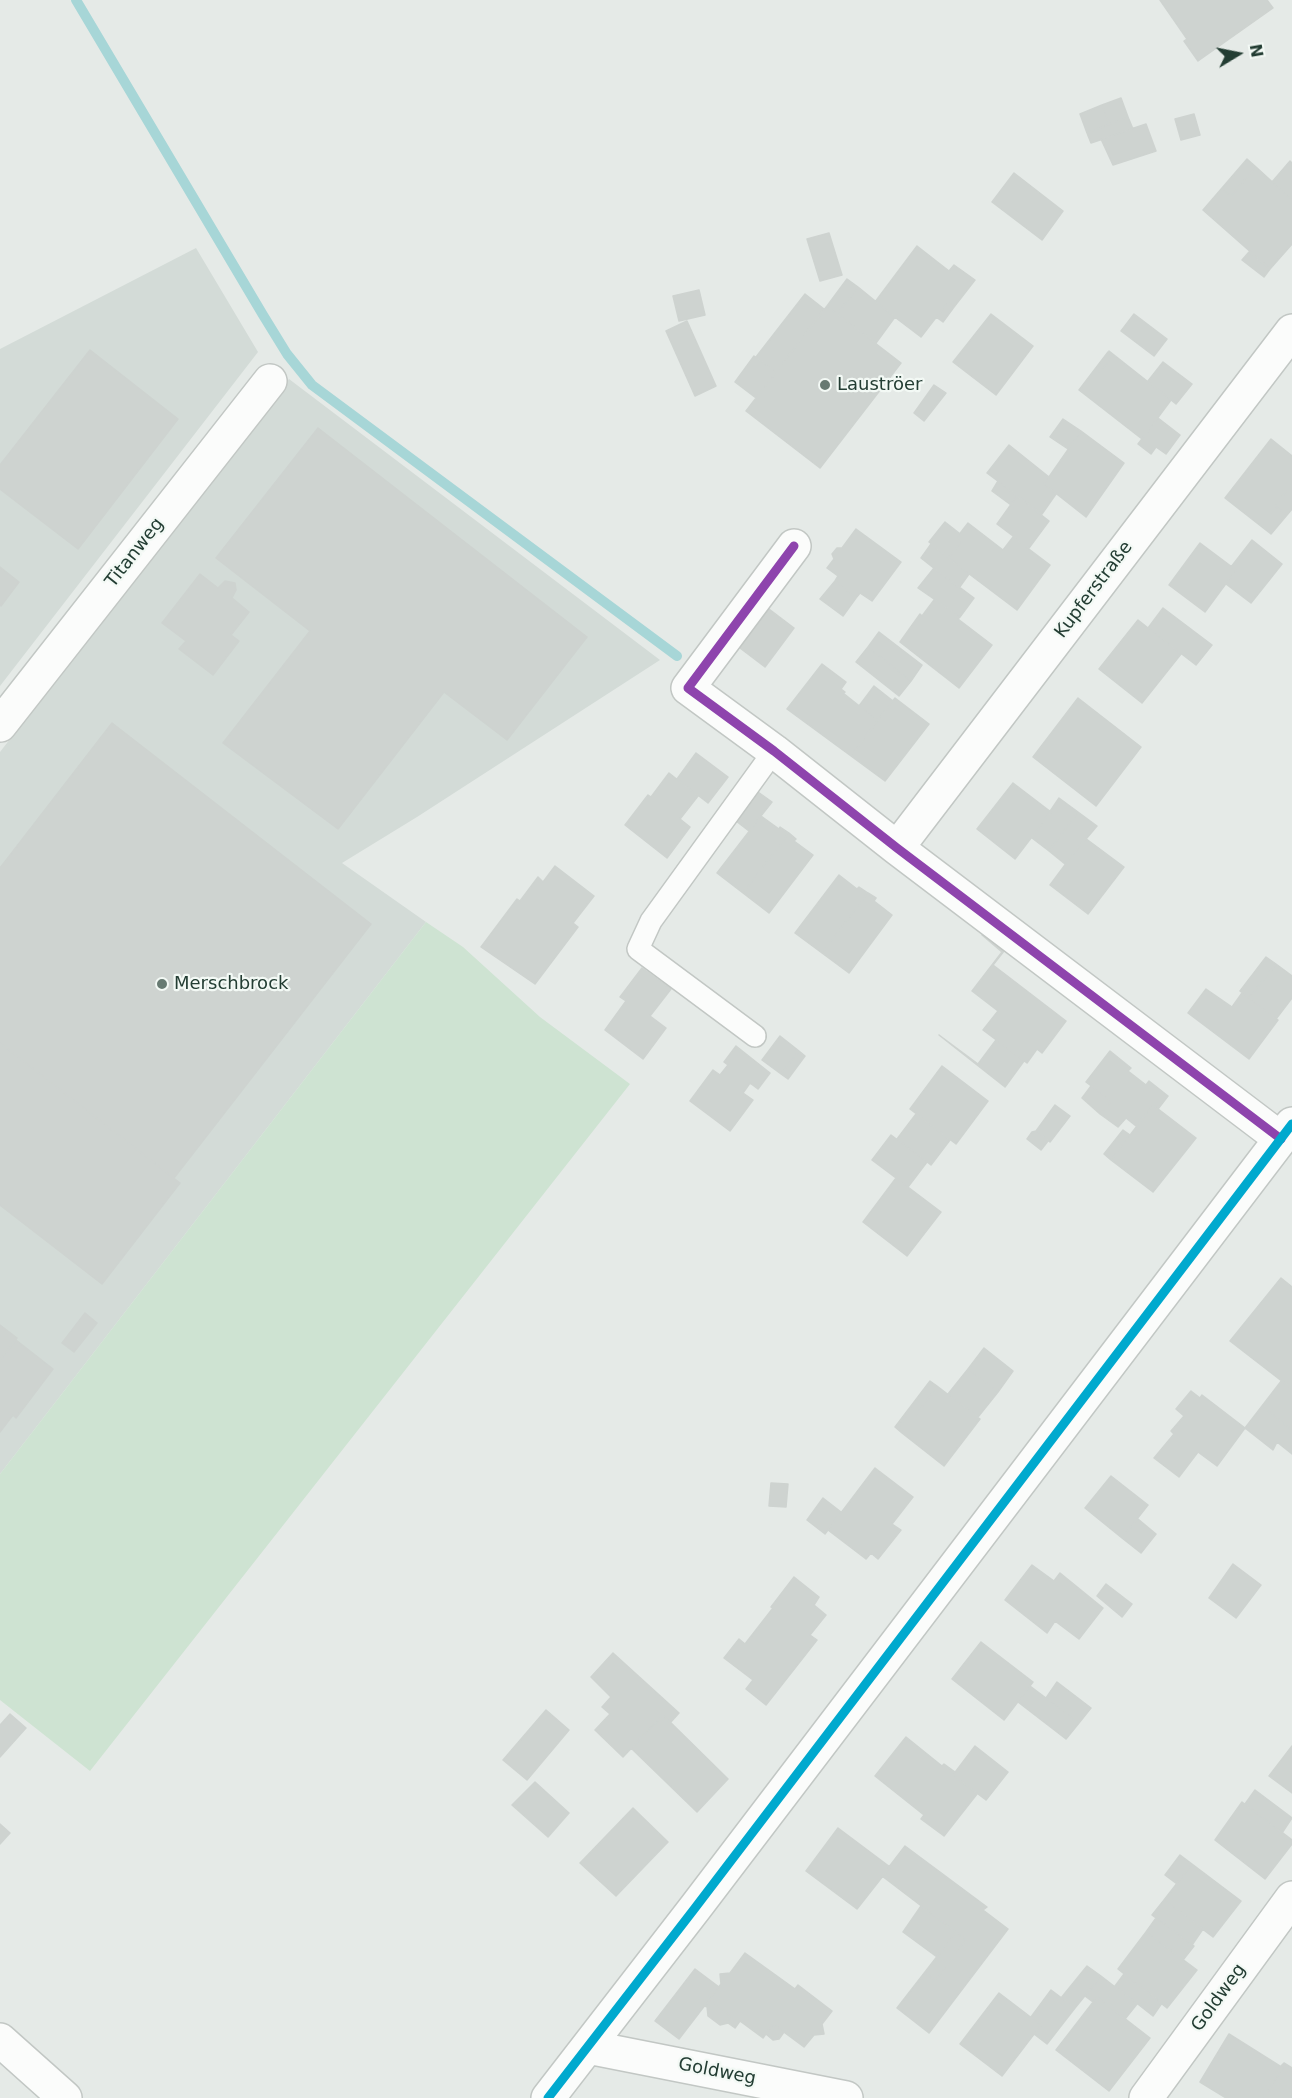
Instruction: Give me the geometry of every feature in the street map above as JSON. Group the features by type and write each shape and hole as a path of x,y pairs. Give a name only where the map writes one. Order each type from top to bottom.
{"street":[{"name":"Kupferstraße","path":"897,848 1292,332"},
{"name":"Titanweg","path":"0,725 270,381"},
{"path":"548,2098 1286,1132 897,848 774,751 688,688 794,546"},
{"name":"Goldweg","path":"1146,2098 1292,1898"},
{"path":"0,2040 65,2098"},
{"name":"Goldweg","path":"588,2047 846,2098"}],"lane":[{"path":"755,1036 638,949 651,921 774,751"}],"shaded area":[{"path":"196,248 258,352 0,686 0,349"},
{"path":"289,379 660,660 342,863 426,922 0,1474 0,752"}],"green space":[{"path":"426,922 463,947 540,1017 630,1084 90,1771 0,1700 0,1474"}],"building":[{"path":"1160,0 1267,0 1273,8 1198,61 1184,41 1187,39"},
{"path":"1121,98 1128,117 1109,124 1102,105"},
{"path":"1102,105 1109,124 1087,133 1080,114"},
{"path":"1194,114 1200,135 1181,140 1175,119"},
{"path":"1128,117 1133,129 1091,143 1087,133"},
{"path":"1146,124 1156,151 1113,165 1101,139"},
{"path":"1247,159 1256,167 1231,196 1222,188"},
{"path":"1290,161 1292,163 1292,200 1272,182"},
{"path":"1256,167 1292,200 1292,244 1270,269 1203,210 1222,188 1231,196"},
{"path":"1014,173 1063,211 1042,240 992,202"},
{"path":"829,233 842,275 820,281 807,239"},
{"path":"917,246 949,271 954,265 975,280 954,307 948,302 921,337 875,302"},
{"path":"1249,252 1270,269 1264,277 1242,260"},
{"path":"847,279 858,287 837,314 827,306"},
{"path":"858,287 895,317 876,343 837,314"},
{"path":"699,290 705,315 679,321 673,296"},
{"path":"805,294 824,309 776,372 756,357"},
{"path":"948,302 954,307 943,322 936,317"},
{"name":"Lauströer","path":"827,306 901,363 820,468 746,411"},
{"path":"991,314 1033,346 996,395 953,362"},
{"path":"1134,314 1167,339 1154,356 1121,331"},
{"path":"687,321 716,386 695,396 666,331"},
{"path":"90,350 178,419 78,549 0,489 0,465"},
{"path":"1109,351 1171,400 1142,439 1079,390 1095,369 1100,372 1113,356"},
{"path":"1108,352 1113,356 1100,372 1095,369"},
{"path":"754,356 776,372 756,398 735,382"},
{"path":"1163,362 1192,384 1176,404 1148,381"},
{"path":"934,385 946,393 924,421 914,413"},
{"path":"1158,418 1180,435 1166,454 1156,447 1151,454 1138,444"},
{"path":"1063,419 1081,431 1068,449 1050,437"},
{"path":"318,428 587,637 507,740 444,692 338,829 223,743 310,631 216,558"},
{"path":"1081,431 1124,463 1086,517 1044,484"},
{"path":"1271,439 1292,456 1292,484 1275,506 1287,515 1271,534 1225,498"},
{"path":"1009,445 1049,477 1044,484 1056,494 1042,514 987,473"},
{"path":"998,481 1017,496 1011,505 992,491"},
{"path":"1292,484 1292,509 1287,515 1275,506"},
{"path":"1017,496 1049,521 1029,548 997,524"},
{"path":"945,522 959,533 960,543 949,557 929,542"},
{"path":"968,523 1003,550 1013,537 1050,565 1017,610 948,558 960,543 958,536"},
{"path":"856,529 901,562 872,601 860,593 856,598 835,581 838,576 827,568 834,559 832,554 837,548 842,548"},
{"path":"1252,540 1282,564 1251,603 1226,584 1236,570 1231,567"},
{"path":"1200,543 1236,570 1205,612 1169,585"},
{"path":"931,544 969,574 959,588 921,558"},
{"path":"0,567 19,582 1,606 0,605"},
{"path":"934,568 974,598 960,617 918,588"},
{"path":"200,574 218,588 225,581 235,583 236,590 232,598 249,612 231,635 239,641 213,675 179,649 186,641 162,623"},
{"path":"835,581 856,598 843,616 820,599"},
{"path":"934,600 960,617 958,619 992,645 959,688 900,642 920,614 922,616"},
{"path":"765,606 794,628 765,667 736,645"},
{"path":"1163,608 1212,645 1196,665 1148,628"},
{"path":"1138,620 1181,654 1142,703 1099,669"},
{"path":"879,632 922,665 911,681 868,647"},
{"path":"868,647 911,681 899,696 856,662"},
{"path":"822,664 846,682 841,689 845,692 843,693 877,720 851,756 787,709"},
{"path":"874,686 893,701 877,720 859,706"},
{"path":"895,698 929,724 885,781 851,756"},
{"path":"1078,698 1141,747 1096,806 1033,757"},
{"name":"Merschbrock","path":"112,723 371,924 174,1178 0,1043 0,868"},
{"path":"696,753 728,777 708,803 677,779"},
{"path":"669,773 698,796 680,819 690,827 667,858 625,825 648,795 651,797"},
{"path":"1013,783 1051,812 1015,859 977,829"},
{"path":"758,792 772,802 749,831 736,821"},
{"path":"1059,798 1078,812 1049,851 1032,838"},
{"path":"1078,812 1097,826 1065,864 1049,851"},
{"path":"761,816 789,833 743,893 717,873"},
{"path":"789,833 796,839 794,841 813,855 769,913 743,893"},
{"path":"1085,838 1124,867 1088,914 1050,885"},
{"path":"555,866 594,896 573,923 578,927 535,984 481,947 517,899 520,901 538,877 543,882"},
{"path":"839,875 857,889 859,887 868,893 822,953 795,933"},
{"path":"868,893 876,898 874,901 892,915 849,973 822,953"},
{"path":"982,935 1004,951 993,965 1066,1021 1042,1053 1037,1049 1027,1063 983,1030 998,1011 972,991 1002,952"},
{"path":"1266,957 1276,964 1249,998 1240,991"},
{"path":"1276,964 1292,976 1292,998 1276,1019 1249,998"},
{"path":"642,968 671,989 650,1016 666,1028 643,1059 605,1030 626,1001 620,997"},
{"path":"1206,989 1232,1007 1242,993 1278,1020 1249,1059 1188,1013"},
{"path":"939,1035 978,1064 996,1040 1024,1061 1005,1087"},
{"path":"780,1036 799,1051 781,1074 762,1060"},
{"path":"0,1043 180,1183 102,1284 0,1205"},
{"path":"736,1046 770,1073 758,1089 750,1083 743,1093 753,1100 730,1131 690,1101 713,1070 720,1075 728,1065 724,1062"},
{"path":"799,1051 805,1056 788,1079 781,1074"},
{"path":"1110,1051 1131,1068 1128,1071 1146,1085 1149,1081 1168,1096 1158,1109 1153,1105 1136,1126 1126,1118 1118,1127 1100,1114 1111,1101 1086,1082"},
{"path":"942,1066 988,1101 956,1144 910,1109"},
{"path":"1091,1086 1111,1101 1100,1114 1082,1098"},
{"path":"1055,1105 1070,1116 1050,1142 1036,1131"},
{"path":"1153,1105 1196,1138 1153,1192 1111,1160"},
{"path":"916,1114 950,1140 931,1165 897,1139"},
{"path":"1123,1130 1130,1135 1111,1160 1104,1154"},
{"path":"1036,1131 1048,1141 1041,1150 1027,1139 1032,1132"},
{"path":"891,1135 927,1162 908,1187 872,1160"},
{"path":"896,1178 941,1212 907,1256 863,1222"},
{"path":"1281,1278 1292,1287 1292,1389 1230,1341"},
{"path":"85,1313 97,1323 74,1352 62,1343"},
{"path":"0,1325 17,1338 0,1360"},
{"path":"16,1340 53,1369 16,1418 13,1415 0,1432 0,1360"},
{"path":"984,1348 1013,1371 998,1392 968,1369"},
{"path":"968,1369 998,1392 978,1417 948,1394"},
{"path":"1282,1380 1292,1389 1292,1430 1262,1406"},
{"path":"930,1381 937,1386 916,1415 908,1415 901,1424 902,1433 895,1427"},
{"path":"937,1386 980,1419 944,1466 902,1433 901,1424 908,1415 916,1415"},
{"path":"1191,1391 1200,1398 1202,1395 1245,1428 1217,1466 1198,1452 1179,1477 1154,1458 1174,1434 1171,1431 1184,1416 1176,1409"},
{"path":"1262,1406 1292,1430 1292,1454 1277,1442 1273,1450 1245,1428"},
{"path":"875,1468 913,1497 892,1524 901,1530 878,1559 871,1553 866,1559 828,1530"},
{"path":"1111,1476 1148,1505 1122,1538 1085,1508"},
{"path":"771,1483 788,1484 786,1507 769,1506"},
{"path":"823,1498 841,1512 825,1534 807,1520"},
{"path":"1138,1519 1156,1534 1141,1553 1122,1538"},
{"path":"1233,1564 1261,1585 1236,1618 1209,1598"},
{"path":"1032,1565 1054,1581 1060,1573 1103,1608 1079,1639 1055,1621 1047,1633 1005,1600"},
{"path":"794,1577 819,1597 814,1605 826,1615 810,1635 817,1640 766,1705 746,1689 753,1680 724,1658 739,1639 745,1644"},
{"path":"1106,1584 1132,1604 1122,1617 1097,1596"},
{"path":"981,1642 1033,1682 1004,1720 952,1679"},
{"path":"613,1653 679,1713 670,1723 663,1715 623,1757 595,1730 610,1714 602,1707 611,1697 591,1677"},
{"path":"1057,1682 1091,1708 1079,1723 1046,1698"},
{"path":"1030,1686 1079,1723 1066,1739 1018,1702"},
{"path":"546,1710 569,1730 527,1780 503,1760"},
{"path":"10,1714 26,1728 0,1757 0,1725"},
{"path":"663,1715 728,1779 697,1812 631,1748"},
{"path":"906,1737 942,1766 944,1764 955,1772 953,1775 977,1794 944,1836 921,1819 924,1815 875,1776"},
{"path":"975,1746 1008,1772 986,1800 953,1775"},
{"path":"1292,1746 1292,1793 1269,1776"},
{"path":"535,1782 569,1813 548,1837 512,1805"},
{"path":"1255,1790 1292,1818 1282,1833 1245,1804"},
{"path":"1242,1802 1292,1840 1292,1844 1265,1879 1215,1840"},
{"path":"633,1808 668,1842 616,1896 580,1863"},
{"path":"0,1824 10,1833 0,1844"},
{"path":"838,1828 890,1867 857,1909 806,1871"},
{"path":"905,1846 987,1907 983,1910 1008,1929 929,2033 897,2008 925,1972 935,1981 966,1940 882,1876"},
{"path":"1180,1855 1192,1864 1177,1884 1165,1875"},
{"path":"1192,1864 1241,1901 1213,1937 1164,1900"},
{"path":"1164,1900 1203,1929 1192,1945 1152,1915"},
{"path":"921,1906 956,1932 937,1957 903,1932"},
{"path":"1156,1918 1194,1946 1183,1960 1146,1932"},
{"path":"956,1932 966,1940 935,1981 925,1972"},
{"path":"1146,1932 1197,1970 1167,2008 1118,1969"},
{"path":"745,1953 795,1989 798,1985 832,2011 822,2024 824,2034 814,2035 804,2047 773,2024 763,2038 740,2021 735,2028 728,2023 732,2017 712,2002 707,2007 705,2006 721,1984 720,1974 730,1973"},
{"path":"1087,1966 1101,1976 1075,2008 1061,1998"},
{"path":"695,1969 719,1987 679,2039 655,2021"},
{"path":"1124,1974 1162,2003 1153,2016 1115,1986"},
{"path":"1101,1976 1137,2004 1125,2019 1097,1997 1093,2002 1085,1996"},
{"path":"1051,1990 1075,2008 1047,2044 1034,2034 1041,2025 1031,2017"},
{"path":"999,1993 1041,2025 1002,2076 960,2044"},
{"path":"1097,1997 1150,2038 1109,2091 1056,2050"},
{"path":"712,2002 732,2017 728,2023 720,2025 708,2016 707,2006"},
{"path":"773,2024 784,2032 779,2039 773,2040 766,2034"},
{"path":"1229,2034 1283,2068 1264,2098 1226,2098 1200,2082"},
{"path":"1284,2063 1292,2068 1292,2098 1264,2097 1283,2068 1281,2066"}],"waterway":[{"path":"76,0 263,315 287,354 312,385 677,656"}],"transit line":[{"path":"794,546 688,688 774,751 897,848 1281,1139"},
{"path":"548,2098 1292,1124"}],"place":[{"name":"Lauströer","path":"825,385"},
{"name":"Merschbrock","path":"162,984"}]}
